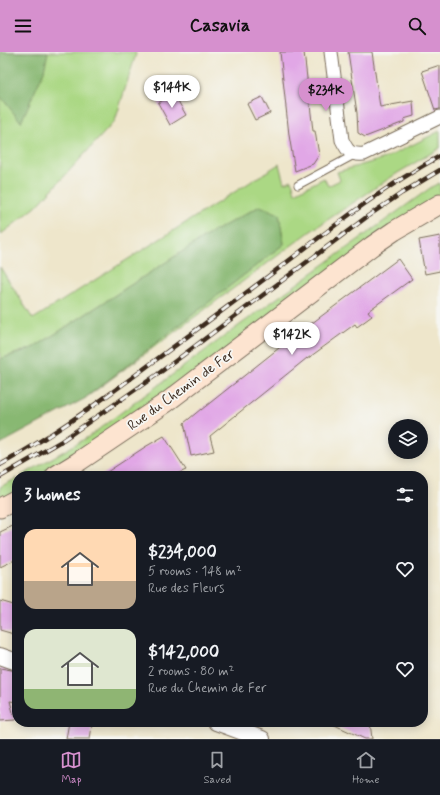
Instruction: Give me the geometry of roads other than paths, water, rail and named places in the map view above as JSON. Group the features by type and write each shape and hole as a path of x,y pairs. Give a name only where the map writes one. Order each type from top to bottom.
{"main road":[{"name":"Rue du Chemin de Fer","path":"64,471 167,402 372,246 394,231 440,204"},
{"path":"0,508 12,502"}],"street":[{"path":"332,52 342,140 347,150 354,155 364,154 440,117"},
{"path":"0,656 12,660"},
{"path":"230,727 262,739"}],"lane":[{"path":"298,185 354,155"}],"railway":[{"path":"0,465 59,429 97,403 364,204 401,179 440,156"},
{"path":"0,477 60,442 158,374 368,216 440,170"}]}
